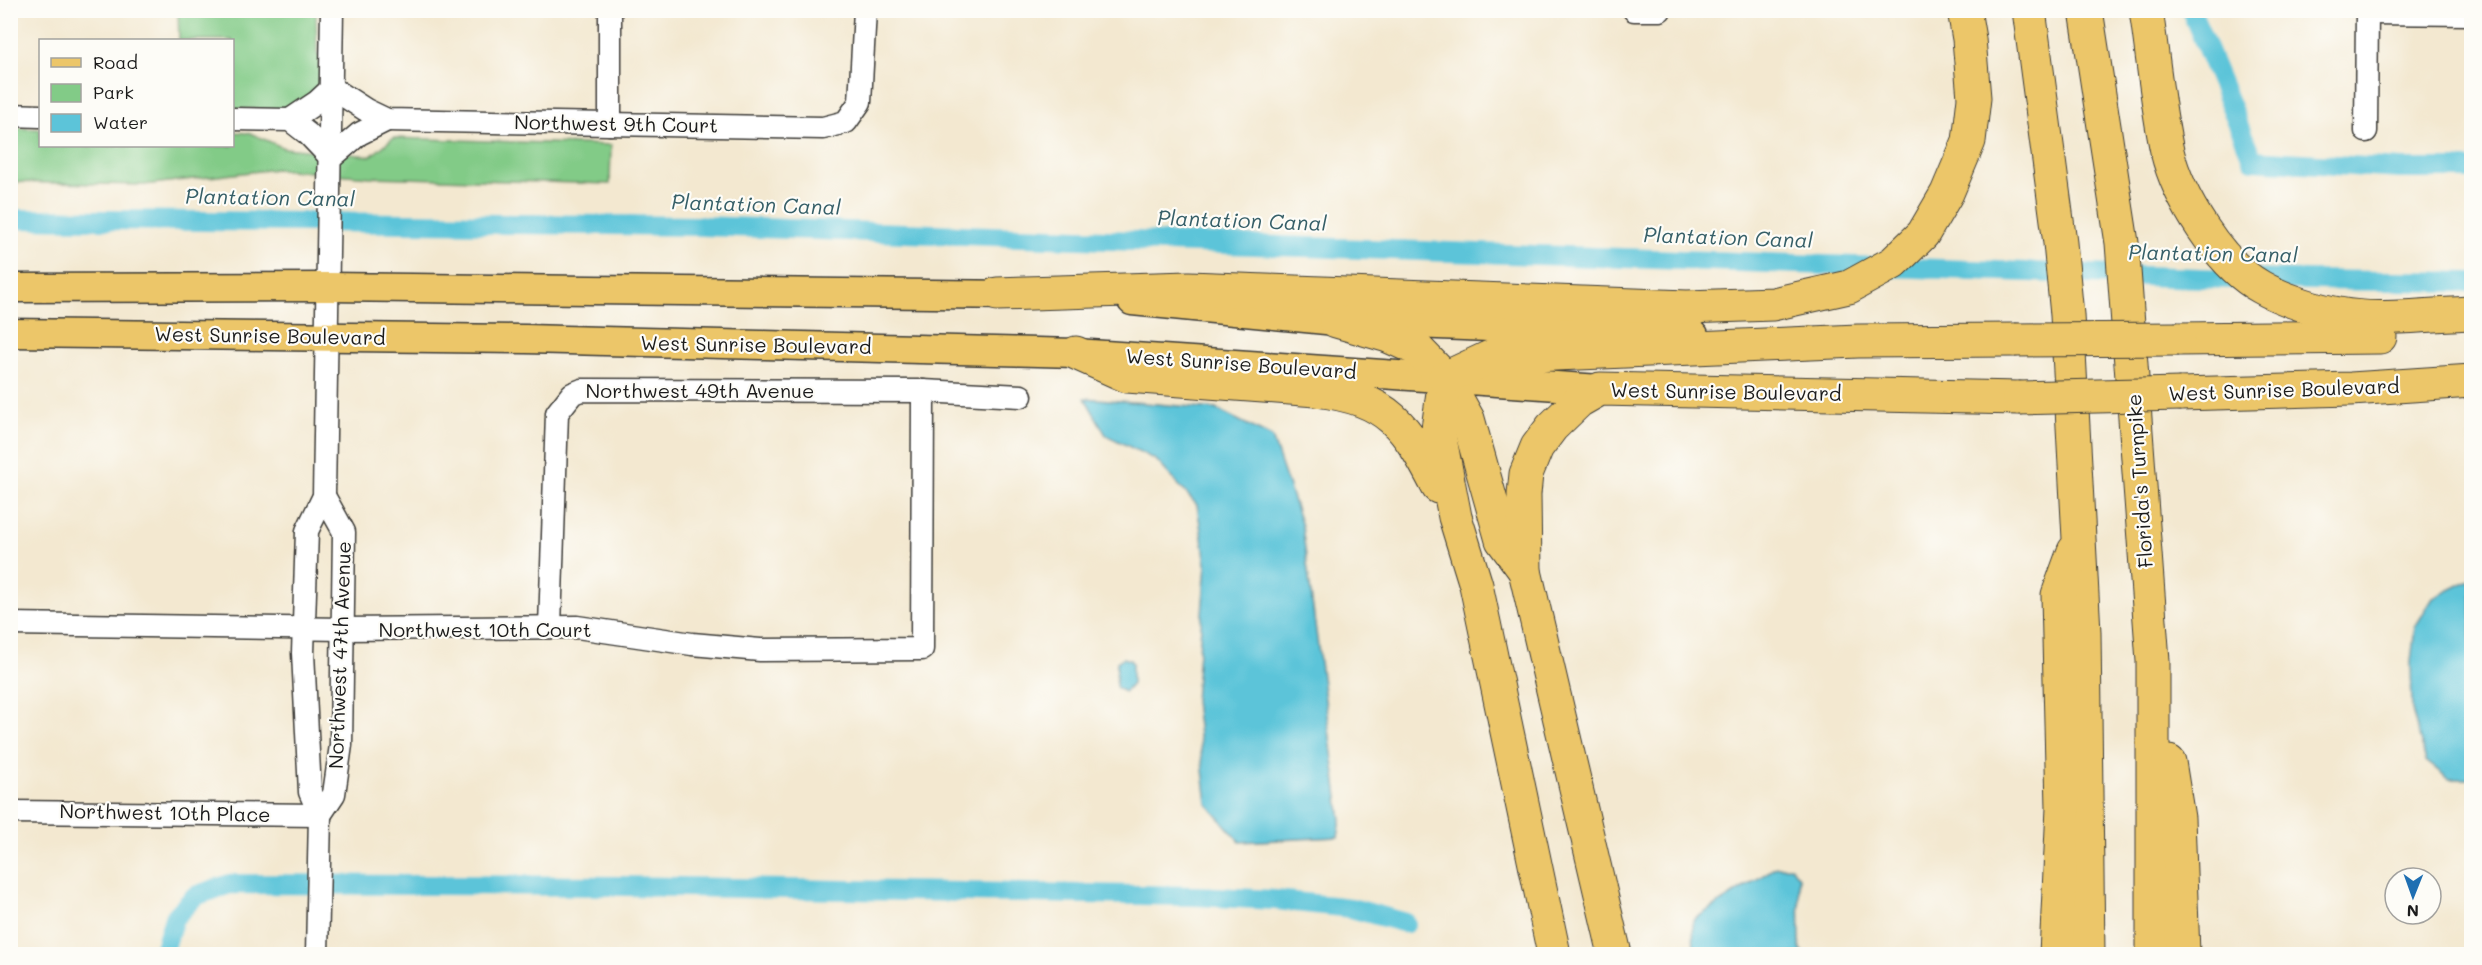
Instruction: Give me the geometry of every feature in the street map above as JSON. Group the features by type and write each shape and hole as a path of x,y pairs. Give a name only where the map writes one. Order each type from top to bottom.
{"highway":[{"path":"997,294 1188,288 1687,308 1773,304 1849,287 1893,263 1923,234 1947,194 1969,141 1974,98 1964,10"},
{"path":"2029,10 2060,243 2067,315 2085,644 2088,954"},
{"name":"Florida's Turnpike","path":"2086,10 2122,243 2153,661 2153,954"},
{"path":"2146,10 2168,152 2190,211 2223,256 2260,287 2340,315 2472,313"},
{"path":"1336,321 1388,336 1417,349 1445,378 1468,419 1502,540 1525,571"},
{"path":"1445,378 1490,357 1858,341 2472,335"},
{"path":"1076,352 1127,376 1316,390 1343,393 1368,402 1395,420 1416,444 1455,517"},
{"path":"1445,378 1438,429 1455,517 1476,585 1554,954"},
{"name":"West Sunrise Boulevard","path":"1600,389 2019,398 2351,389 2472,381"},
{"path":"1600,389 1579,401 1552,427 1537,447 1526,474 1524,494 1525,571 1615,954"},
{"path":"2056,954 2063,808 2058,595 2079,538"},
{"path":"2153,661 2178,818 2183,954"}],"main road":[{"path":"10,288 329,287 997,294 1123,300 1336,321 1858,341"},
{"name":"West Sunrise Boulevard","path":"10,333 526,339 1076,352 1600,389"}],"street":[{"name":"Northwest 47th Avenue","path":"317,954 320,815 310,792 303,653 307,531 324,496 332,10"},
{"path":"610,10 610,124"},
{"name":"Northwest 9th Court","path":"332,88 366,110 387,120 823,128 846,122 860,102 865,10"},
{"path":"1634,10 1660,10"},
{"path":"2366,131 2367,12 2472,14"},
{"path":"234,119 290,120 317,102 332,88"},
{"path":"10,115 39,116"},
{"path":"290,120 308,134 331,161"},
{"name":"Northwest 9th Court","path":"331,161 359,134 387,120"},
{"name":"Northwest 49th Avenue","path":"550,627 558,413 572,394 582,390 923,391 1021,396"},
{"name":"Northwest 10th Court","path":"10,624 343,629 577,627 692,644 760,650 922,649 923,391"},
{"name":"Northwest 47th Avenue","path":"320,815 334,794 341,745 343,629 344,532 324,496"},
{"name":"Northwest 10th Place","path":"10,812 320,815"}],"green space":[{"path":"178,11 316,11 317,54 332,66 309,97 291,109 234,109 234,39 179,39"},
{"path":"11,128 39,129 39,147 234,147 234,132 250,133 284,148 371,156 393,138 611,145 610,184 370,177 276,169 144,185 11,182"}],"water":[{"path":"1085,398 1216,409 1272,437 1302,526 1341,820 1338,837 1240,842 1207,804 1195,701 1206,564 1197,505 1156,460 1106,435"},
{"path":"2471,579 2471,779 2449,779 2426,761 2412,710 2411,662 2415,627 2433,598"},
{"path":"1123,658 1132,663 1132,684 1125,692 1116,686 1117,662"},
{"path":"1776,867 1791,867 1799,877 1800,949 1804,954 1694,954 1693,920"}],"waterway":[{"path":"2191,10 2253,160 2401,169 2472,169"},
{"name":"Plantation Canal","path":"10,219 701,226 2231,279 2472,282"},
{"path":"163,954 174,918 195,896 230,884 623,886 1195,896 1276,900 1351,908 1406,923"}]}
